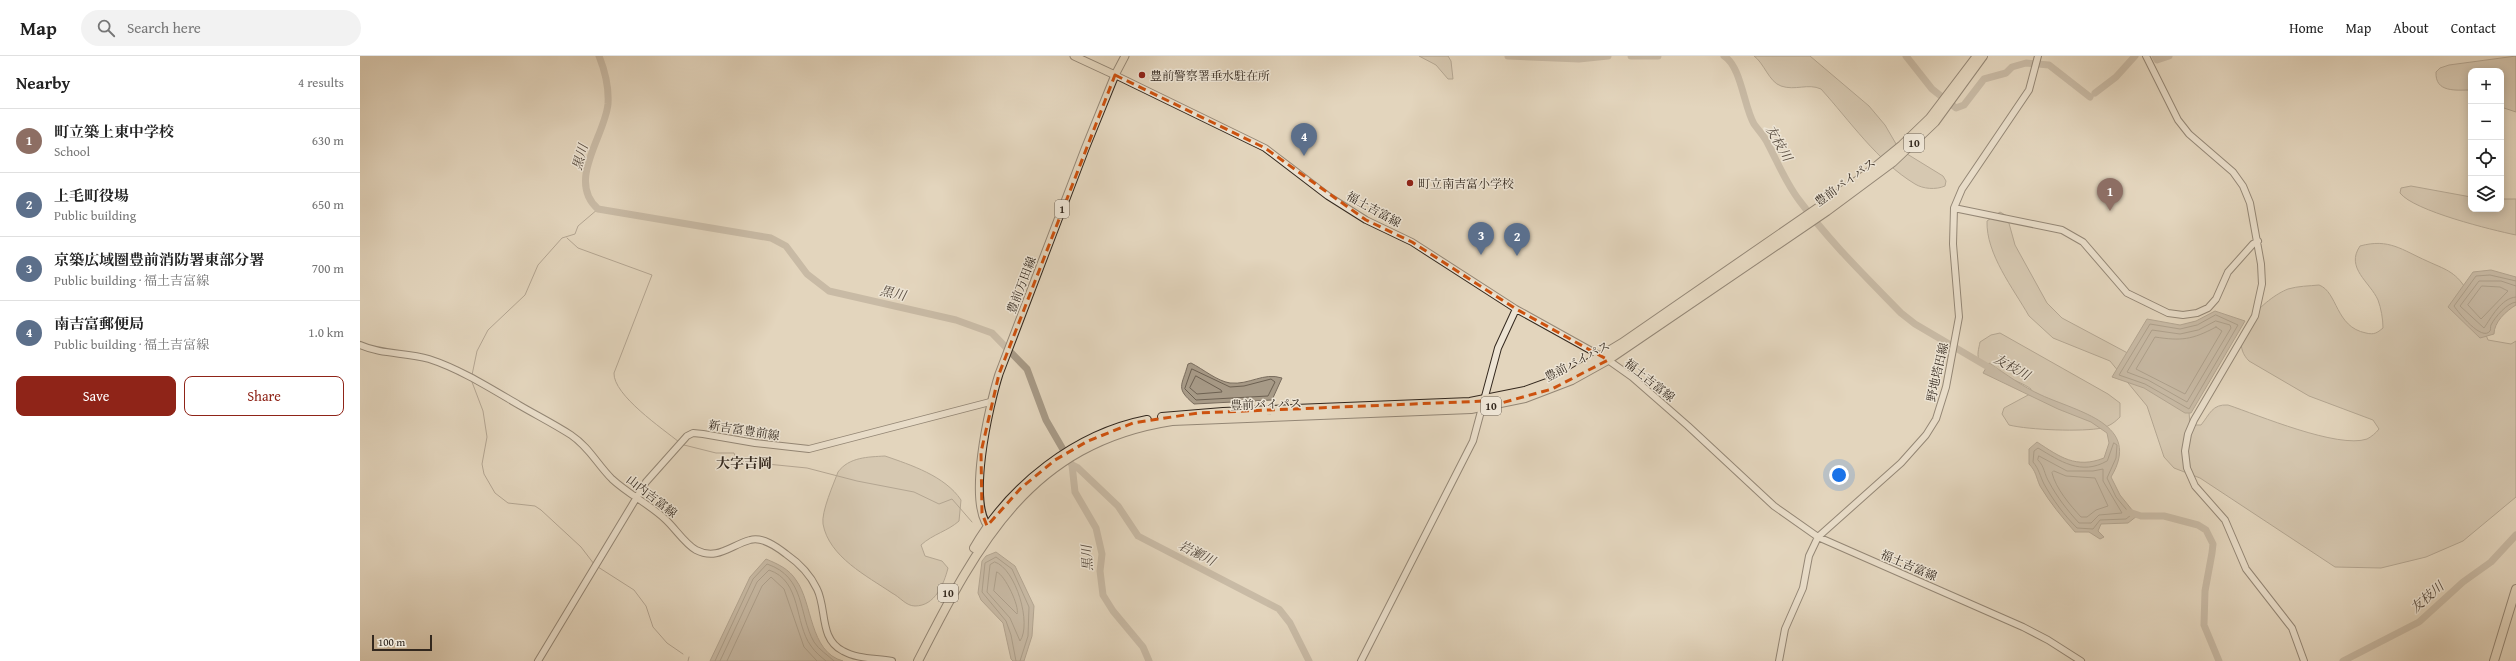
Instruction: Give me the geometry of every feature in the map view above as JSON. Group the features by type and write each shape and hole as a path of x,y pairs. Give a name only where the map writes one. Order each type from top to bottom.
{"highway":[{"name":"豊前バイパス","path":"1825,208 1910,138 1948,96 1977,56"},
{"name":"豊前バイパス","path":"1484,404 1549,383 1588,365 1893,162 1916,141 1953,100 1983,56"},
{"name":"豊前バイパス","path":"989,528 1021,488 1057,462 1088,441 1133,426 1198,413 1484,404 1525,398 1552,389 1608,360 1798,226"},
{"name":"10","path":"911,661 989,528"},
{"name":"10","path":"918,661 989,528"},
{"path":"2494,661 2516,589"}],"main road":[{"path":"1074,56 1115,75"},
{"name":"豊前万田線","path":"989,528 982,513 980,480 981,452 990,402 1006,354 1115,75 1125,56"},
{"name":"野地塔田線","path":"1779,661 1785,629 1803,588 1809,556 1818,537 1900,463 1926,435 1936,419 1953,354 1959,317 1953,244 1954,208 1962,189 2029,90 2038,56"},
{"path":"2146,56 2178,120 2189,134 2233,172 2243,186 2250,203 2258,241 2262,284 2255,316 2194,420 2184,451 2187,468 2195,486 2225,520 2246,568 2292,628 2304,661"},
{"name":"福土吉富線","path":"1115,75 1265,148 1328,196 1366,220 1412,242 1516,309 1608,360 1632,377 1688,426 1774,506 1818,537 2023,627 2048,640 2081,661"},
{"path":"1954,208 2062,230 2075,236 2088,247 2127,293 2168,313 2183,315 2197,313 2208,308 2216,299 2228,272 2253,244 2258,241"},
{"path":"1361,661 1473,441 1498,348 1516,309"},
{"name":"山内吉富線","path":"360,345 373,351 427,358 473,379 578,440 589,449 611,478 664,518 696,550 719,554 728,551 750,539 767,542 777,547 807,572 817,589 827,634 831,642 842,651 852,655 892,661"},
{"name":"新吉富豊前線","path":"538,661 638,498 646,482 682,439 693,433 809,449 990,402"}],"highlighted area":[{"path":"1115,75 1265,148 1366,220 1412,242 1516,309 1608,360 1552,389 1483,408 1485,401 1198,413 1133,423 1088,441 1055,460 1021,488 987,526 982,513 981,452 999,374"}],"shaded area":[{"path":"1419,56 1448,56 1451,61 1453,79 1448,79 1436,65"},
{"path":"1754,56 1810,56 1869,106 1885,125 1899,149 1943,176 1946,181 1945,186 1938,188 1922,187 1901,175 1876,152 1821,89 1816,87 1791,88 1781,86 1773,81 1758,59"},
{"path":"2516,56 2516,112 2504,108 2504,68 2468,68 2468,90 2453,90 2443,87 2439,84 2437,79 2436,72 2440,68 2449,65"},
{"path":"2411,186 2468,196 2468,212 2504,212 2504,199 2516,199 2516,235 2454,219 2437,213 2408,200 2400,193 2401,188"},
{"path":"2000,212 2007,216 2015,245 2047,303 2062,318 2137,358 2189,412 2190,425 2201,425 2212,410 2218,406 2228,405 2298,430 2318,435 2354,441 2369,438 2379,429 2373,420 2309,396 2249,361 2243,351 2241,340 2244,330 2250,319 2259,309 2279,294 2292,288 2319,285 2330,295 2348,324 2356,330 2369,334 2379,331 2383,328 2378,300 2360,274 2355,261 2356,254 2360,246 2379,243 2395,246 2449,271 2458,278 2466,289 2488,340 2511,344 2516,341 2516,497 2463,541 2426,557 2381,568 2335,567 2200,478 2174,468 2164,457 2147,406 2110,361 2053,338 2029,316 2008,282 1991,246 1987,221"},
{"path":"2000,333 2108,394 2120,403 2120,417 2107,426 2093,429 2042,429 2009,425 2002,414 2004,408 2030,394 2031,389 1990,369 1980,361 1978,352 1980,342 1991,335"},
{"path":"885,456 927,472 946,484 961,500 959,521 921,545 925,556 942,561 948,568 938,593 922,605 912,606 906,603 850,564 833,546 827,536 823,524 824,512 828,498 838,472 842,467 859,459"}],"water":[{"path":"2491,270 2516,277 2516,305 2501,317 2496,325 2494,334 2480,338 2448,307 2473,272"},
{"path":"2215,311 2245,321 2191,413 2185,413 2144,388 2112,377 2147,319 2180,325 2196,321"},
{"path":"1191,363 1215,377 1230,383 1244,382 1262,377 1282,378 1272,400 1194,404 1188,399 1182,390 1182,382 1188,364"},
{"path":"1989,363 2034,392 2088,414 2102,422 2113,432 2119,444 2119,459 2111,477 2120,495 2137,516 2128,523 2101,524 2098,531 2104,537 2100,539 2089,532 2075,532 2052,504 2040,486 2035,472 2029,464 2029,449 2037,442 2061,457 2069,460 2077,462 2094,461 2104,458 2109,443 2107,433 2091,422 2058,409 1983,373"},
{"path":"996,552 1015,566 1034,606 1032,636 1024,661 1013,661 1011,659 1003,623 981,600 978,593 982,561 986,556"},
{"path":"766,559 783,567 793,576 802,590 813,626 824,648 832,656 843,661 710,661 750,577"}],"waterway":[{"name":"黒川","path":"599,56 606,80 608,104 586,172 586,185 589,198 598,209 771,238 786,246 807,274 829,291 956,320 992,333 1027,369 1046,420 1072,465 1075,492 1096,528 1102,554 1100,571 1103,595 1113,611 1143,647 1149,661"},
{"name":"友枝川","path":"1508,56 1579,59 1608,56"},
{"name":"友枝川","path":"1631,56 1658,56"},
{"name":"友枝川","path":"1724,56 1730,61 1738,77 1754,124 1767,141 1794,193 1823,230 1901,313 1915,324 1995,371"},
{"path":"1906,56 1932,89 1956,108 1964,105 1984,79 2006,73 2012,67 2026,63 2049,65 2090,97"},
{"path":"2095,93 2116,77 2135,56"},
{"path":"2155,56 2157,60 2169,56"},
{"path":"472,375 477,351 488,330 525,295 538,265 562,238 575,234 578,226 598,209"},
{"path":"567,238 578,248 652,275 614,373 616,382 621,391 630,401 640,411 679,442"},
{"path":"472,382 483,411 487,437 482,464 484,474 495,493 508,503 535,506 541,510 581,547 594,564"},
{"path":"684,445 716,453 734,453 737,461 807,468 857,481 914,492 939,504 952,499 972,522"},
{"name":"岩瀬川","path":"1072,465 1078,468 1118,506 1138,536 1279,609 1290,623 1309,661"},
{"name":"友枝川","path":"2129,512 2141,516 2164,516 2198,525 2206,530 2213,544 2205,591 2204,625 2219,661"},
{"name":"友枝川","path":"2343,661 2419,622 2463,582 2491,562 2516,535"},
{"path":"598,567 634,590 646,606 653,627 667,643 683,654"},
{"path":"688,661 689,657"}],"place":[{"name":"豊前警察署垂水駐在所","path":"1142,75"},
{"name":"南吉富郵便局","path":"1304,156"},
{"name":"町立南吉富小学校","path":"1410,183"},
{"name":"町立築上東中学校","path":"2110,211"},
{"name":"京築広域圏豊前消防署東部分署","path":"1481,255"},
{"name":"上毛町役場","path":"1517,256"}],"district":[{"name":"大字吉岡","path":"744,463"}]}
